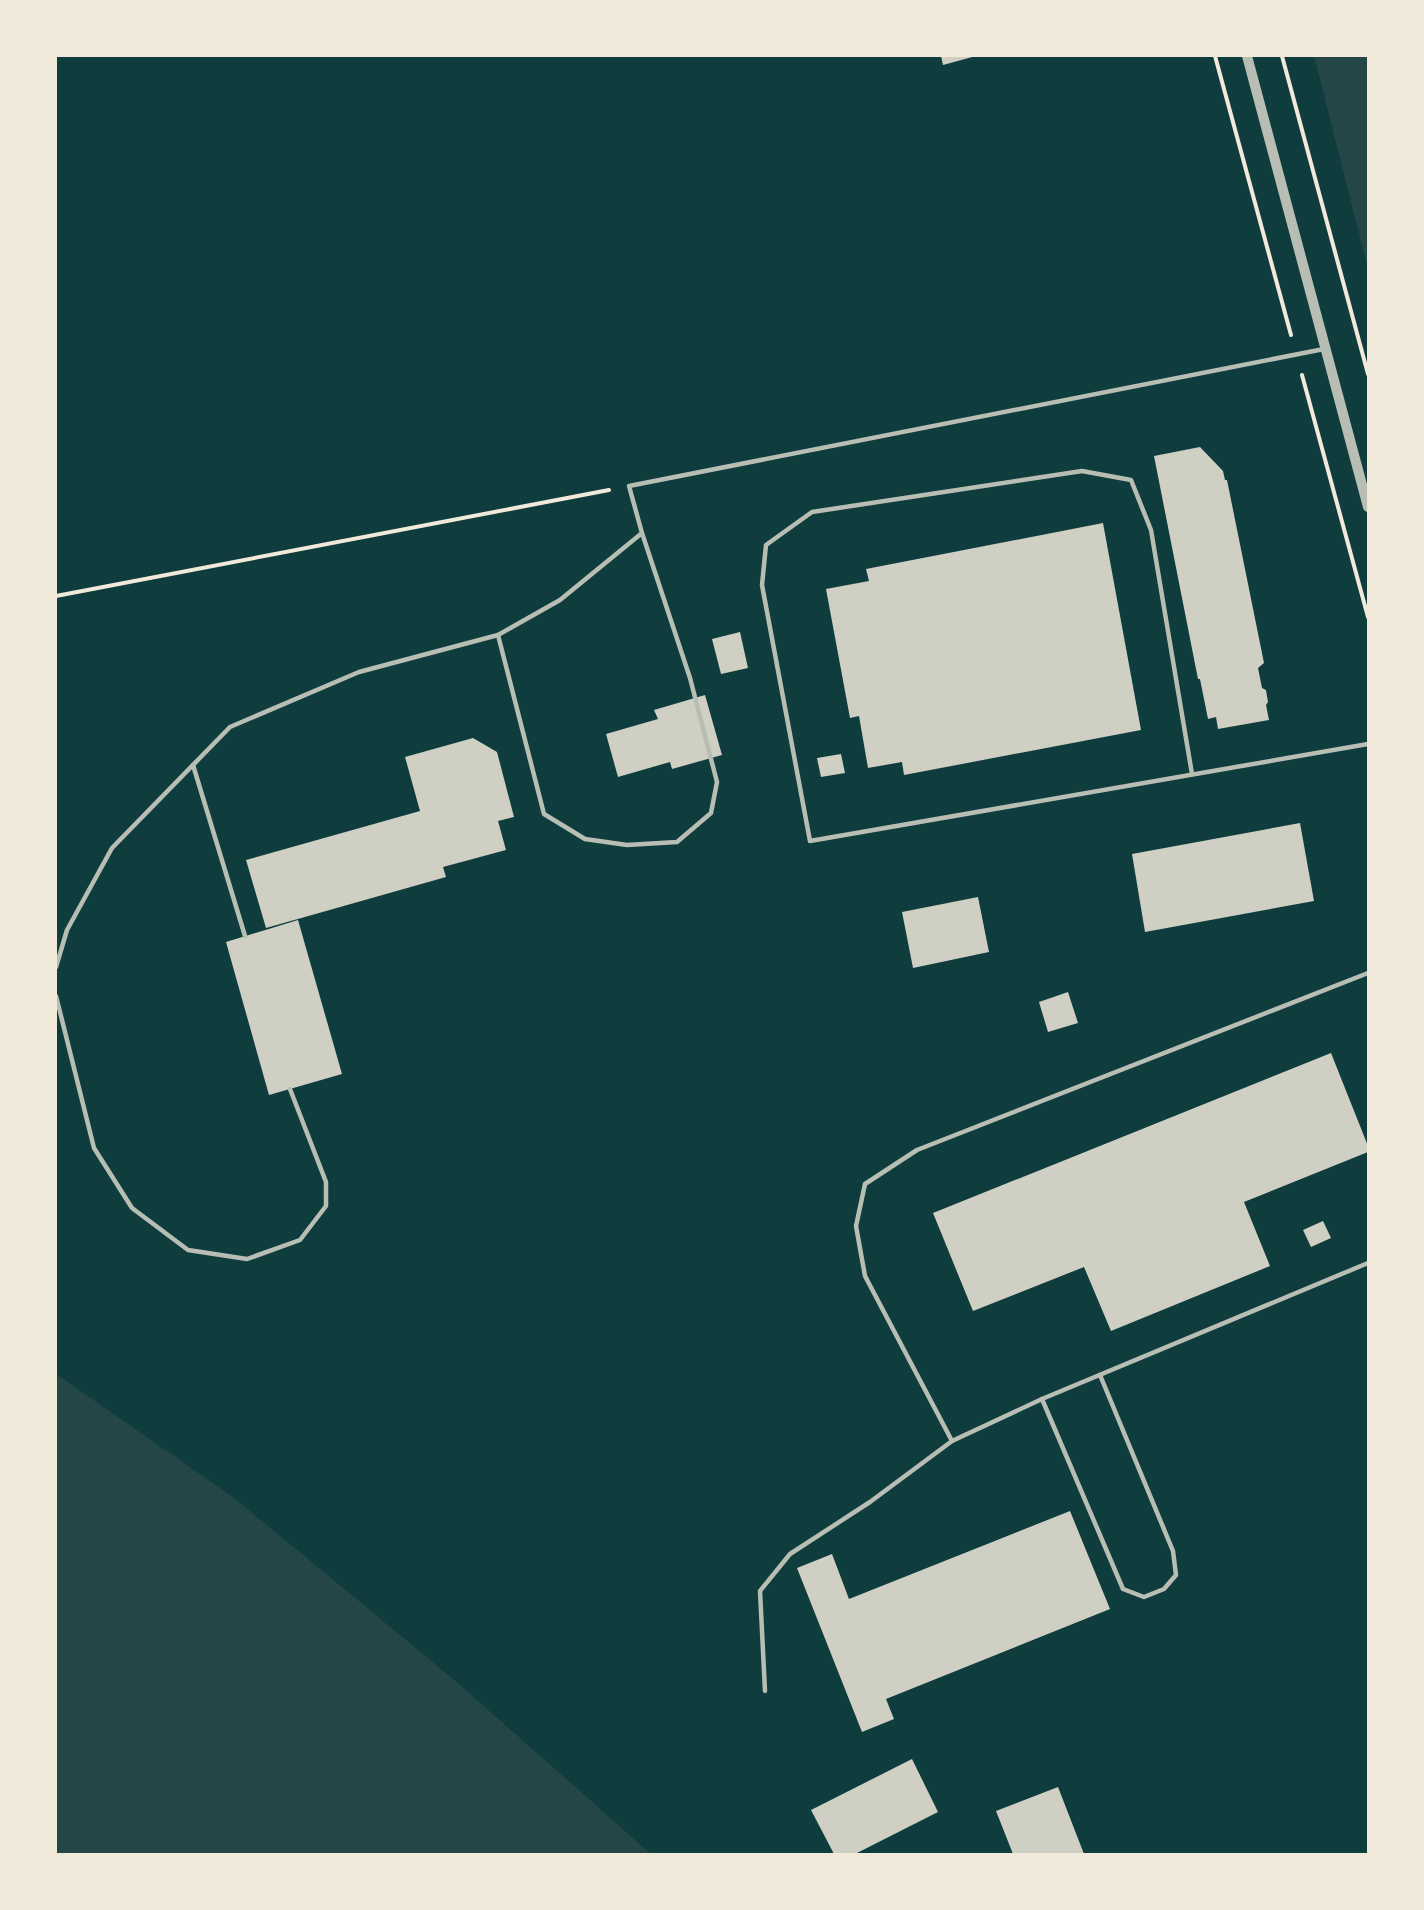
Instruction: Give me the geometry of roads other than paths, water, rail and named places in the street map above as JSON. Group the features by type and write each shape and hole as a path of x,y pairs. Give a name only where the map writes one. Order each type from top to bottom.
{"street":[{"path":"1246,56 1368,507"}],"lane":[{"path":"498,635 544,814 585,838 627,845 678,842 711,813 717,782 690,678 642,533 629,486 1326,349"},
{"path":"1192,774 1151,530 1131,480 1082,471 812,512 766,545 762,585 810,841 1368,744"},
{"path":"56,967 67,930 112,848 230,727 358,672 498,635 560,600 642,533"},
{"path":"193,765 244,936"},
{"path":"952,1441 865,1276 856,1226 865,1184 917,1150 1368,973"},
{"path":"56,996 94,1149 132,1208 188,1250 247,1259 300,1240 326,1206 326,1182 291,1089"},
{"path":"765,1691 760,1591 790,1554 870,1502 952,1441 1042,1399 1368,1263"},
{"path":"1042,1399 1124,1589 1144,1597 1164,1589 1176,1575 1173,1551 1101,1375"}]}
